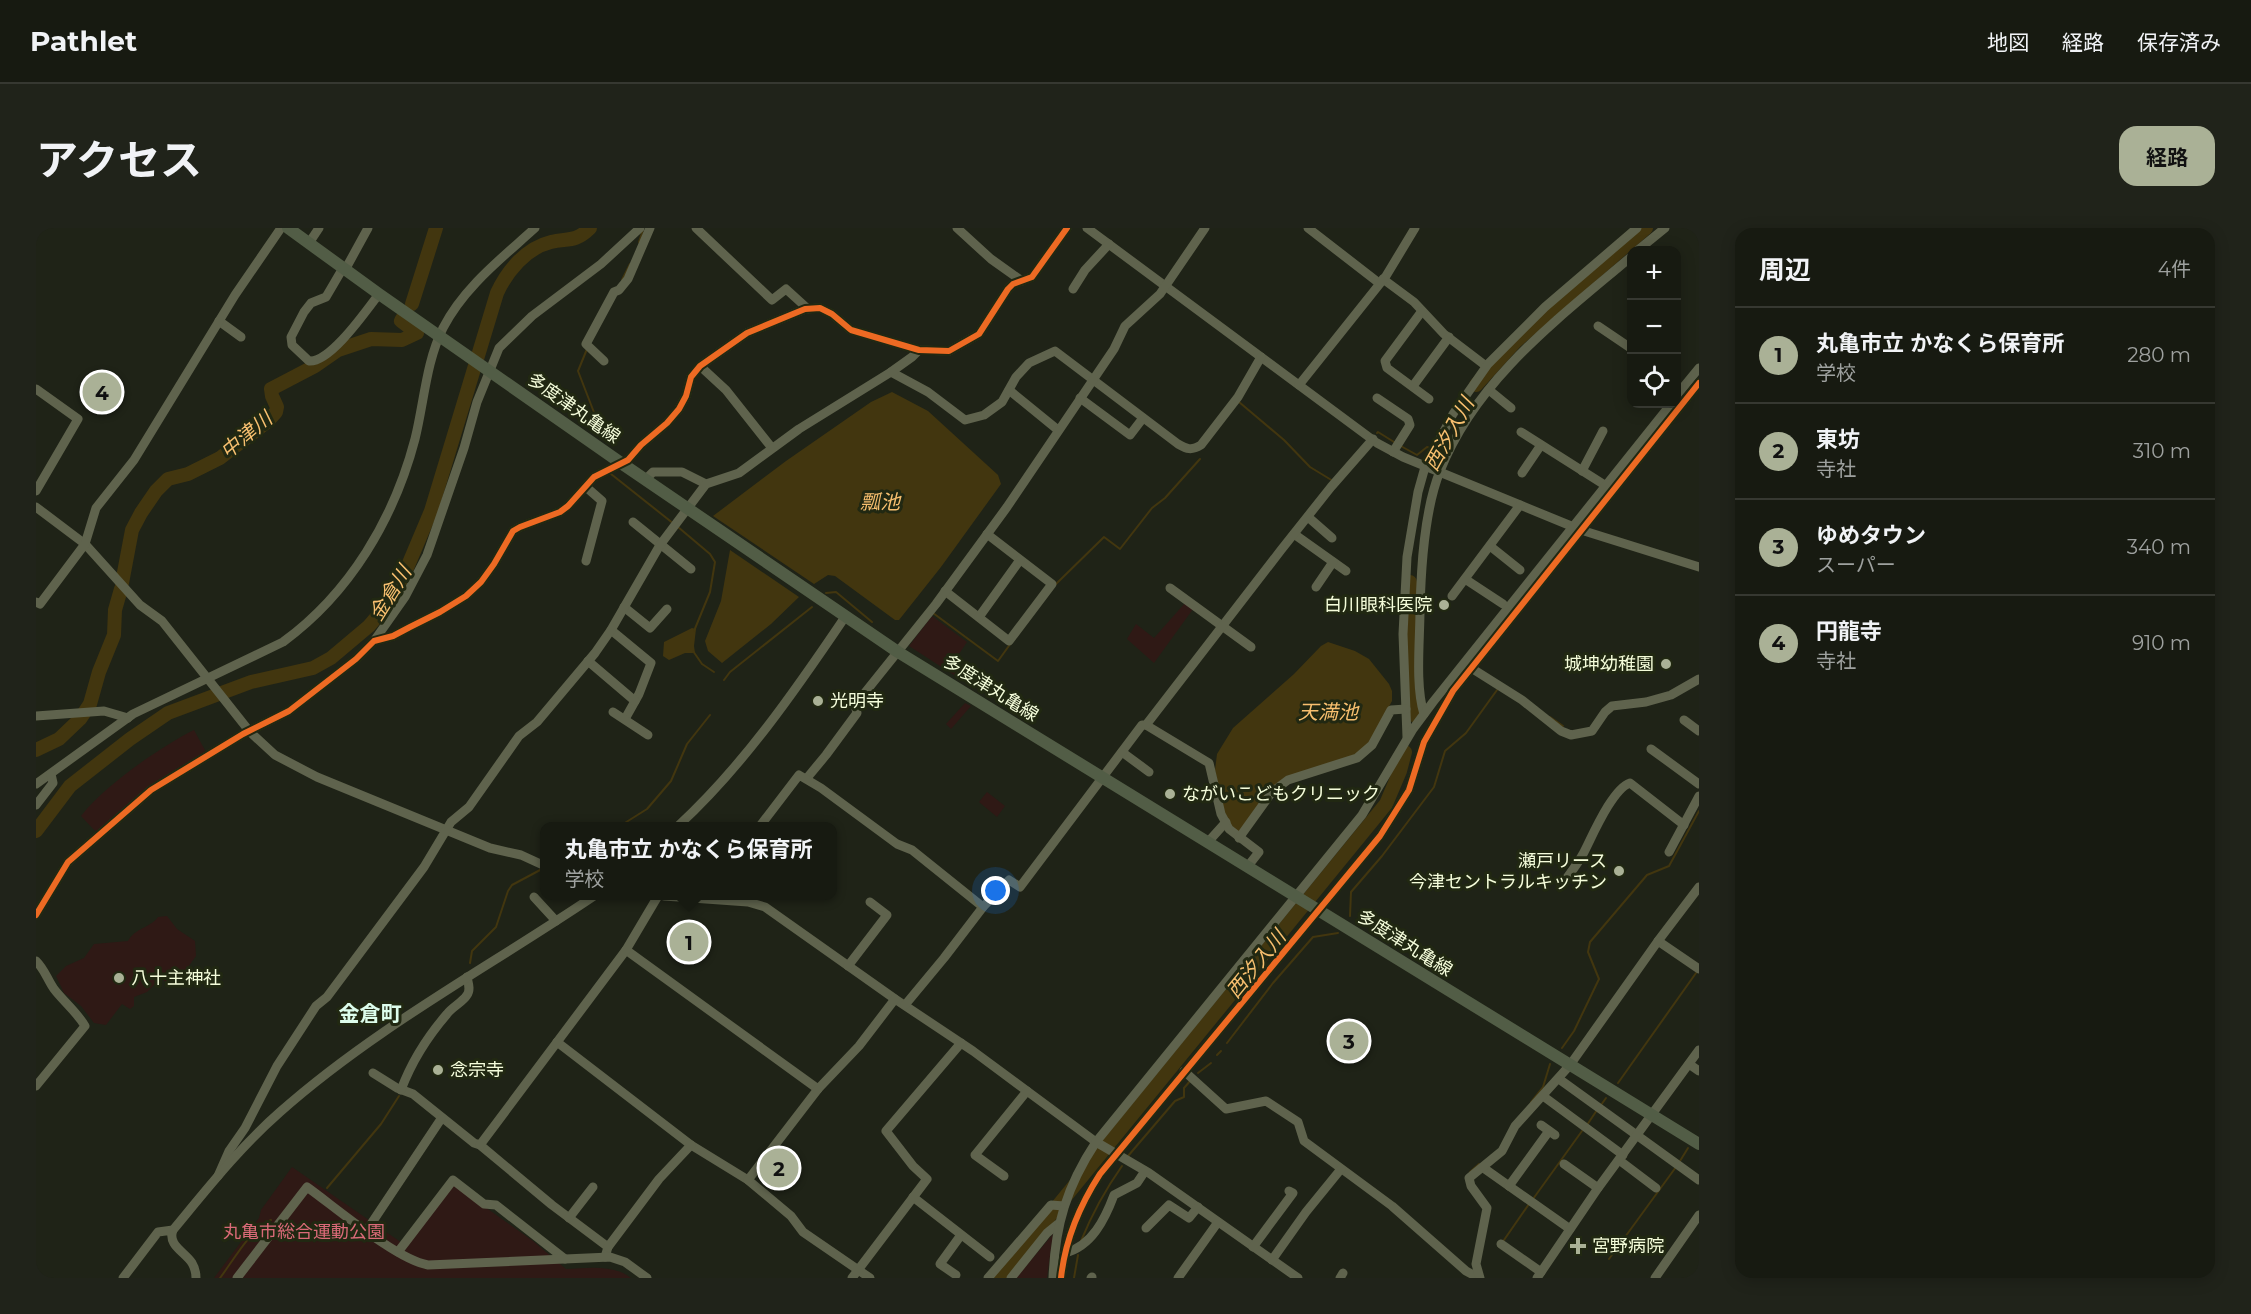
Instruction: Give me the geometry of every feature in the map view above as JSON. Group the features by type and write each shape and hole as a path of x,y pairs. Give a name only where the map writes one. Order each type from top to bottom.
{"main road":[{"name":"多度津丸亀線","path":"288,228 490,372 844,617 1528,1041 1653,1114 1699,1144"}],"street":[{"path":"36,602 40,604 85,544 96,508 134,460 219,321 288,228"},
{"path":"309,243 319,228"},
{"path":"368,228 326,297 311,303 304,312 291,338 292,345 309,361 316,360 337,346 379,294"},
{"path":"36,784 128,718 156,702 210,682 283,642 327,603 375,542 408,461 428,375 440,337 454,310 471,287 535,228"},
{"path":"604,361 590,347 616,291 628,279 646,228"},
{"path":"36,915 69,862 151,790 192,763 289,711 356,659 374,641 405,597 427,555 464,448 477,402 499,348 532,316 646,228"},
{"path":"696,228 772,300 786,289 808,309"},
{"path":"957,228 991,259 1022,281"},
{"path":"374,641 393,636 466,596 481,582 513,531 519,526 560,512 594,477 628,460 641,445 667,423 686,396 691,377 700,366 747,333 778,318 808,309 820,308 832,314 851,330 919,350 949,351 975,337 991,318 1008,289 1035,273 1067,228"},
{"path":"1087,228 1373,439 1396,447 1425,467 1520,506 1577,528 1699,567"},
{"path":"807,778 857,713 855,705 987,534 1114,349 1125,326 1160,294 1205,228"},
{"path":"1308,228 1414,302 1449,337 1486,366"},
{"path":"1299,385 1397,261 1415,228"},
{"path":"1407,738 1402,634 1407,557 1418,492 1425,467 1453,414 1486,366 1545,307 1637,228"},
{"path":"1643,246 1665,228"},
{"path":"1073,289 1085,270 1109,244"},
{"path":"1424,714 1420,704 1422,555 1439,473 1452,445 1489,390 1530,344 1627,260"},
{"path":"1422,311 1385,361 1387,368 1430,399"},
{"path":"219,321 241,337"},
{"path":"1598,326 1627,346"},
{"path":"1413,387 1449,337"},
{"path":"218,1176 229,1151 245,1128 277,1066 316,1006 327,997 424,867 446,830 481,790 519,736 537,722 588,661 611,630 660,545 706,484 740,473 772,448 891,372 919,350"},
{"path":"891,372 928,393 965,420 984,415 1002,402 1016,377 1029,363 1055,351 1189,450 1201,445 1238,397 1261,357"},
{"path":"700,366 726,390 772,448"},
{"path":"1061,1278 1065,1253 1082,1206 1113,1153 1184,1071 1307,903 1407,738 1424,714 1467,666 1693,385 1699,368"},
{"path":"36,389 78,419 36,491"},
{"path":"1009,390 1058,430"},
{"path":"1489,390 1511,408"},
{"path":"1080,398 1130,435 1143,418"},
{"path":"1377,398 1408,419 1410,425 1396,447"},
{"path":"1610,488 1668,408"},
{"path":"1582,471 1603,431"},
{"path":"1521,432 1610,488"},
{"path":"905,1005 983,907 1009,880 1020,887 1142,725 1146,725 1308,516 1373,439"},
{"path":"1522,473 1541,444"},
{"path":"646,479 653,472 682,472 706,484"},
{"path":"586,487 602,501 586,561"},
{"path":"1452,596 1520,506"},
{"path":"36,507 85,544 140,605 162,621 250,732 284,761 316,777 490,848 521,855 540,864"},
{"path":"1308,516 1332,538"},
{"path":"633,522 691,569"},
{"path":"945,591 1010,641 1052,584 987,534"},
{"path":"1294,534 1346,571"},
{"path":"1490,546 1520,570"},
{"path":"979,617 1020,560"},
{"path":"1316,587 1333,562"},
{"path":"1465,579 1503,604"},
{"path":"1170,588 1251,646"},
{"path":"624,607 650,628 667,609"},
{"path":"682,822 750,749 844,617"},
{"path":"611,630 651,663 625,719"},
{"path":"588,661 635,701"},
{"path":"1467,666 1501,686 1561,731 1571,735 1592,731 1605,711 1612,706 1646,702 1671,695 1699,679"},
{"path":"1053,1278 1059,1222 1073,1182 1099,1144 1307,903 1392,819 1409,790 1424,742 1467,666"},
{"path":"1239,838 1272,792 1288,780 1357,758 1372,745 1391,710 1406,709"},
{"path":"36,716 104,711 128,718"},
{"path":"613,712 648,735"},
{"path":"1684,720 1699,731"},
{"path":"1146,725 1209,763 1221,814 1229,829 1258,852 1248,866"},
{"path":"1651,749 1699,784"},
{"path":"1122,752 1149,772"},
{"path":"36,805 53,783 51,774"},
{"path":"763,822 796,777 799,775 807,778 897,844 912,850 983,907"},
{"path":"1561,886 1582,856 1602,817 1623,785 1629,783 1684,825"},
{"path":"1669,852 1699,796"},
{"path":"1208,842 1226,822"},
{"path":"1479,1277 1476,1264 1487,1208 1471,1186 1469,1179 1502,1151 1515,1126 1559,1079 1699,887"},
{"path":"534,897 556,921"},
{"path":"196,1278 191,1261 173,1242 171,1235 173,1230 253,1137 350,1055 396,1022 588,900"},
{"path":"480,1145 626,950 656,900"},
{"path":"732,900 765,907 895,999 961,1042 1099,1144 1145,1171 1298,1278"},
{"path":"848,966 887,915 870,902"},
{"path":"1658,941 1699,969"},
{"path":"626,950 818,1089"},
{"path":"36,961 45,971 54,989 77,1012 85,1026 36,1086"},
{"path":"401,1090 411,1066 431,1034 451,1009 467,996 469,990 467,977"},
{"path":"748,1180 818,1089 859,1046 895,999"},
{"path":"557,1042 691,1145 748,1180 791,1216 803,1232 870,1278"},
{"path":"852,1278 927,1179 913,1166 886,1131 961,1042"},
{"path":"1501,1244 1539,1275 1598,1188 1699,1050"},
{"path":"1689,1064 1699,1071"},
{"path":"1184,1071 1226,1109 1266,1101 1298,1122 1304,1141 1392,1206 1466,1271 1479,1277"},
{"path":"374,1073 413,1095 608,1247"},
{"path":"1559,1079 1699,1180"},
{"path":"1004,1176 975,1155 1027,1091"},
{"path":"1543,1096 1621,1157 1656,1188"},
{"path":"366,1230 441,1119"},
{"path":"1509,1186 1548,1130"},
{"path":"605,1257 608,1247 659,1179 691,1145"},
{"path":"1564,1164 1598,1188"},
{"path":"1272,1260 1305,1212 1341,1169"},
{"path":"1485,1170 1570,1229"},
{"path":"1065,1253 1076,1250 1091,1237 1106,1216 1114,1195 1137,1183 1145,1171"},
{"path":"398,1252 453,1180 484,1204 496,1205 565,1259"},
{"path":"237,1278 307,1187 398,1252 409,1259 428,1265 605,1257 625,1262 647,1278"},
{"path":"568,1218 593,1187"},
{"path":"1253,1246 1293,1193 1289,1191"},
{"path":"913,1197 990,1257"},
{"path":"988,1278 1051,1205 1064,1206"},
{"path":"1146,1228 1169,1205 1189,1218 1198,1208"},
{"path":"1655,1278 1699,1215"},
{"path":"1011,1278 1047,1233 1059,1222"},
{"path":"1179,1278 1218,1222"},
{"path":"123,1278 158,1232 173,1230"},
{"path":"956,1275 939,1264 961,1235"}],"green space":[{"path":"1185,603 1193,609 1154,663 1127,639 1136,624 1154,638"},
{"path":"932,616 967,642 953,663 961,670 957,677 909,646"},
{"path":"965,703 971,706 951,729 946,724"},
{"path":"194,730 206,752 157,782 97,833 81,816 104,792 133,768"},
{"path":"987,792 1005,806 997,817 979,802"},
{"path":"167,916 177,929 195,941 196,956 183,974 170,986 161,978 147,992 134,997 134,1006 130,1009 122,1004 106,1025 94,1023 81,1006 64,993 56,976 66,966 84,958 94,944 128,941 135,933 158,917"},
{"name":"丸亀市総合運動公園","path":"292,1167 405,1245 454,1185 533,1241 566,1269 608,1269 631,1278 214,1278 259,1218 261,1210"},
{"path":"1053,1234 1047,1278 1016,1278"}],"water":[{"name":"瓢池","path":"892,392 928,411 998,475 1001,484 899,620 895,620 835,576 828,575 814,584 713,516 786,461 871,402"},
{"path":"730,550 799,597 771,624 722,663 708,651 705,641 721,601"},
{"path":"692,628 696,629 695,653 685,653 669,660 663,656 664,642"},
{"name":"天満池","path":"1328,642 1355,651 1369,659 1389,684 1392,701 1369,744 1357,757 1290,777 1237,833 1225,817 1215,770 1217,754 1233,728"}],"waterway":[{"name":"中津川","path":"412,304 436,228"},
{"name":"金倉川","path":"36,831 70,786 130,739 168,713 251,682 313,668 331,658 369,626 386,606 404,575 431,511 501,285 518,262 533,249 551,242 575,238 590,228"},
{"name":"西汐入川","path":"1476,385 1515,342 1646,228"},
{"path":"639,242 643,230"},
{"path":"622,280 630,264"},
{"name":"中津川","path":"122,583 132,530 156,491 168,479 188,474 220,458 267,422 276,412 277,407 271,389 315,366 338,350 371,339 402,340 417,333 401,321 402,319"},
{"path":"587,349 578,371 595,415 596,432"},
{"path":"1239,402 1284,440 1310,467 1333,481"},
{"path":"1377,433 1394,442"},
{"path":"1399,445 1417,455 1427,447 1430,448"},
{"path":"1056,584 1104,537 1120,549 1152,508 1165,498 1200,459"},
{"path":"611,474 674,524"},
{"path":"678,527 710,554 715,562 710,592 694,631"},
{"name":"西汐入川","path":"1410,582 1413,715"},
{"name":"中津川","path":"36,750 59,739 80,719 90,704 99,672 114,635 115,610 121,589"},
{"path":"826,593 836,592 872,622"},
{"path":"724,680 730,672 812,607"},
{"path":"933,613 998,661 1011,643"},
{"path":"693,651 702,664 714,672"},
{"path":"1350,916 1351,892 1382,856 1434,787 1445,751 1466,733 1497,690"},
{"path":"626,822 647,809 671,781 687,744 710,715"},
{"path":"1550,717 1563,726"},
{"name":"西汐入川","path":"999,1278 1386,804 1400,771 1405,752"},
{"path":"1562,1048 1574,1031 1599,979 1588,952 1590,942 1647,875 1669,866 1699,811"},
{"path":"470,963 472,951 496,927 512,885 540,870"},
{"path":"1227,1043 1273,983 1313,937 1338,933"},
{"path":"1618,1083 1696,973"},
{"path":"1217,1055 1221,1051"},
{"path":"1198,1073 1211,1063"},
{"path":"1531,1102 1543,1087 1550,1064"},
{"path":"1128,1156 1175,1101 1184,1097 1184,1088 1191,1080"},
{"path":"327,1188 381,1124 399,1096"},
{"path":"1601,1105 1606,1098"},
{"path":"1587,1125 1597,1110"},
{"path":"1533,1199 1582,1131"},
{"path":"1680,1161 1688,1148"},
{"path":"1470,1172 1479,1164"},
{"path":"1081,1241 1099,1202 1122,1166"},
{"path":"1609,1259 1676,1167"},
{"path":"1504,1240 1529,1204"},
{"path":"220,1278 256,1230 271,1220"},
{"path":"1074,1278 1078,1255"}],"cycle path":[{"path":"36,915 68,862 151,790 243,734 289,711 356,659 374,641 393,636 466,596 481,582 513,531 560,512 594,477 628,460 679,409 686,396 691,377 700,366 747,333 805,309 820,308 832,314 851,330 919,350 949,351 979,334 1008,289 1013,284 1032,277 1067,228"},
{"path":"1061,1278 1074,1223 1100,1174 1380,836 1409,790 1424,742 1453,691 1699,383"}],"place":[{"name":"円龍寺","path":"102,392"},
{"name":"白川眼科医院","path":"1444,605"},
{"name":"城坤幼稚園","path":"1666,664"},
{"name":"光明寺","path":"818,701"},
{"name":"ながいこどもクリニック","path":"1170,794"},
{"name":"瀬戸リース 今津セントラルキッチン","path":"1619,871"},
{"name":"丸亀市立 かなくら保育所","path":"689,942"},
{"name":"八十主神社","path":"119,978"},
{"name":"ゆめタウン","path":"1349,1041"},
{"name":"念宗寺","path":"438,1070"},
{"name":"東坊","path":"779,1168"},
{"name":"宮野病院","path":"1578,1246"}],"district":[{"name":"金倉町","path":"370,1013"}]}
